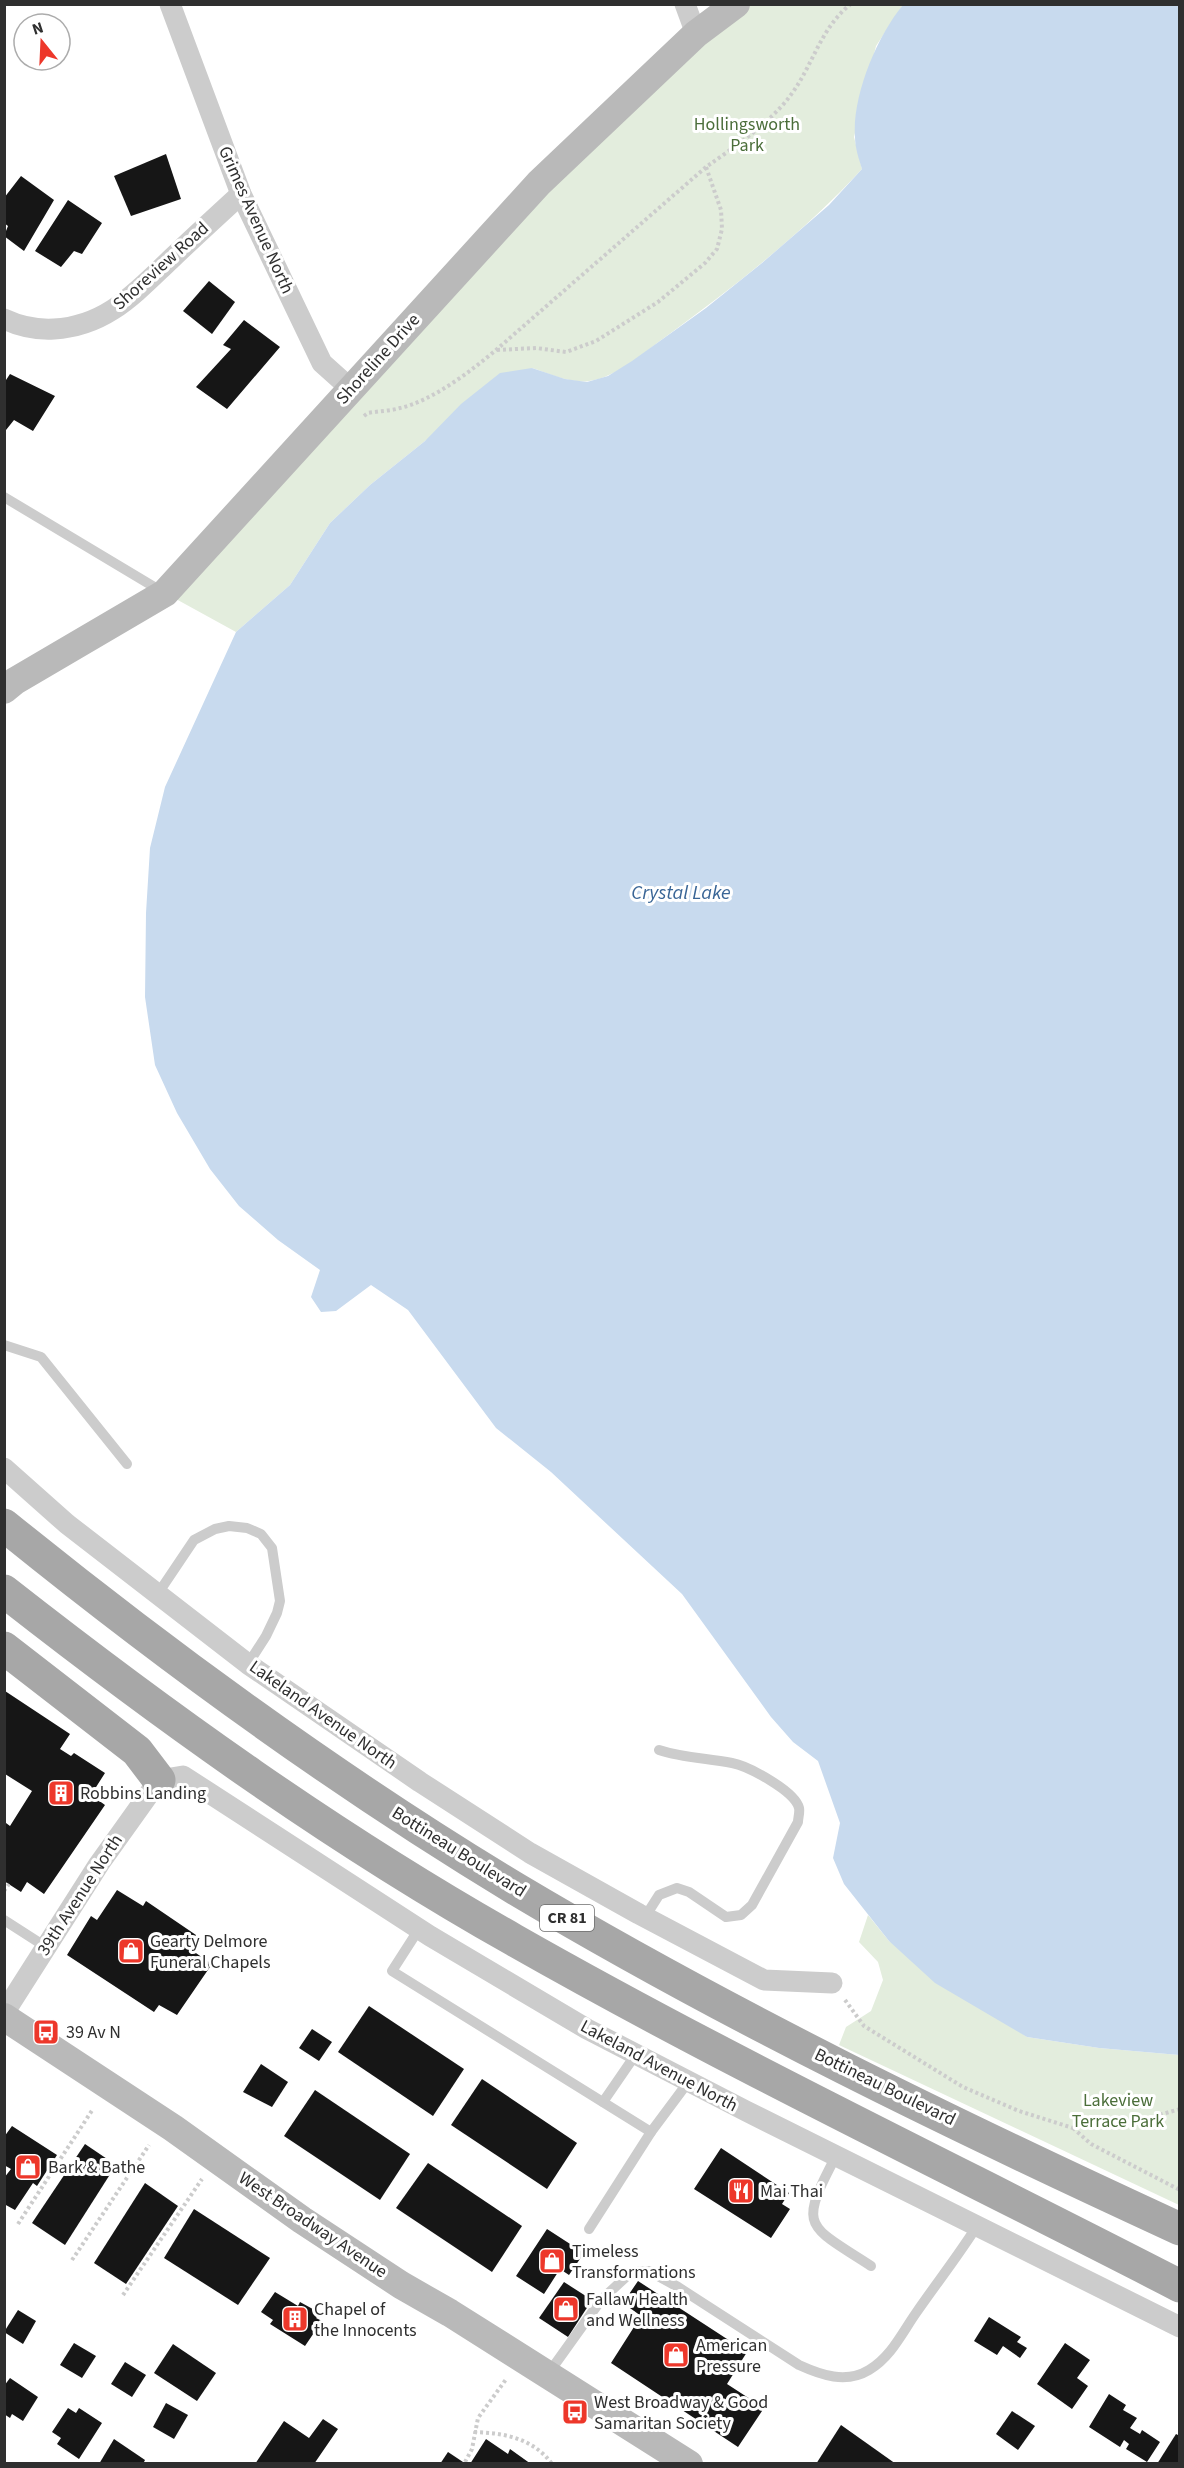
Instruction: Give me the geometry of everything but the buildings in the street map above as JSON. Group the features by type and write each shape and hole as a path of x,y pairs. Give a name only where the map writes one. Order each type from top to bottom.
{"main road":[{"name":"Bottineau Boulevard","path":"4,1525 124,1619 279,1733 411,1823 514,1887 608,1943 751,2020 1047,2168 1179,2229"},
{"name":"CR 81","path":"4,1590 219,1752 323,1822 513,1940 851,2121 1046,2216 1179,2286"},
{"path":"4,1648 137,1751 159,1780"}],"street":[{"name":"Grimes Avenue North","path":"170,4 241,194 322,363 351,389"},
{"path":"685,4 696,34"},
{"name":"Shoreline Drive","path":"4,690 15,681 165,593 539,183 696,34 736,4"},
{"name":"Shoreview Road","path":"4,319 42,330 71,328 100,319 125,303 241,194"},
{"name":"Lakeland Avenue North","path":"4,1468 67,1524 248,1664 420,1782 530,1853 764,1980 832,1983"},
{"name":"Lakeland Avenue North","path":"159,1780 183,1776 418,1929 587,2028 689,2082 1179,2328"},
{"name":"39th Avenue North","path":"4,2015 99,1864 159,1780"},
{"name":"West Broadway Avenue","path":"4,2015 173,2128 302,2220 401,2285 689,2463"}],"lane":[{"path":"4,497 165,593"},
{"path":"4,1345 41,1357 127,1464"},
{"path":"158,1595 194,1540 215,1529 229,1526 247,1528 261,1534 272,1548 280,1600 277,1613 266,1636 248,1664"},
{"path":"645,1917 659,1895 677,1888 689,1892 726,1917 741,1915 752,1905 798,1822 799,1807 770,1779 734,1763 677,1756 659,1750"},
{"path":"4,1920 46,1947"},
{"path":"418,1929 392,1971 651,2132"},
{"path":"603,2102 636,2054"},
{"path":"589,2229 651,2132 689,2082"},
{"path":"836,2156 814,2199 812,2218 816,2228 829,2239 871,2266"},
{"path":"548,2374 601,2300 627,2276 636,2271 649,2271 678,2287 799,2365 817,2374 830,2378 869,2370 891,2351 977,2226"}],"path":[{"path":"361,419 368,413 402,408 425,399 478,365 496,350 790,97 829,27 851,4"},
{"path":"496,350 536,348 566,352 596,341 658,302 705,263 717,249 722,229 721,210 706,167"},
{"path":"4,1891 9,1884"},
{"path":"832,1983 864,2026 963,2087 1019,2111 1073,2128 1091,2144 1179,2190"},
{"path":"18,2224 93,2109"},
{"path":"1073,2128 1144,2119 1179,2109"},
{"path":"72,2260 149,2145"},
{"path":"123,2295 202,2180"},
{"path":"465,2462 472,2449 478,2418 507,2377"},
{"path":"474,2433 512,2436 531,2444 545,2454 552,2463"}],"green space":[{"name":"Hollingsworth Park","path":"736,5 903,5 876,46 854,137 862,169 839,193 742,279 619,370 599,379 582,382 560,378 532,368 425,441 370,485 330,523 290,585 236,632 165,593 539,183"},
{"name":"Lakeview Terrace Park","path":"868,1915 889,1941 1027,2037 1099,2048 1179,2055 1179,2205 839,2045 846,2027 871,2011 883,1980 878,1962 859,1942"}],"water":[{"name":"Crystal Lake","path":"903,5 1179,5 1179,2055 1099,2048 1027,2037 935,1983 889,1941 844,1884 833,1858 840,1823 818,1761 793,1742 771,1717 682,1594 551,1472 496,1428 408,1310 371,1285 336,1311 321,1312 311,1297 320,1270 278,1240 239,1206 210,1169 177,1113 155,1065 145,997 146,913 150,848 165,787 236,632 290,585 330,523 370,485 425,441 461,404 500,373 532,368 565,379 587,382 608,376 706,308 829,205 862,169 856,149 855,121 862,85 884,33"}],"place":[{"name":"Robbins Landing","path":"61,1793"},
{"name":"Gearty Delmore Funeral Chapels","path":"131,1951"},
{"name":"39 Av N","path":"46,2032"},
{"name":"Bark & Bathe","path":"28,2167"},
{"name":"Mai Thai","path":"741,2191"},
{"name":"Timeless Transformations","path":"552,2261"},
{"name":"Fallaw Health and Wellness","path":"566,2309"},
{"name":"Chapel of the Innocents","path":"295,2319"},
{"name":"American Pressure","path":"676,2355"},
{"name":"West Broadway & Good Samaritan Society","path":"575,2412"}]}
